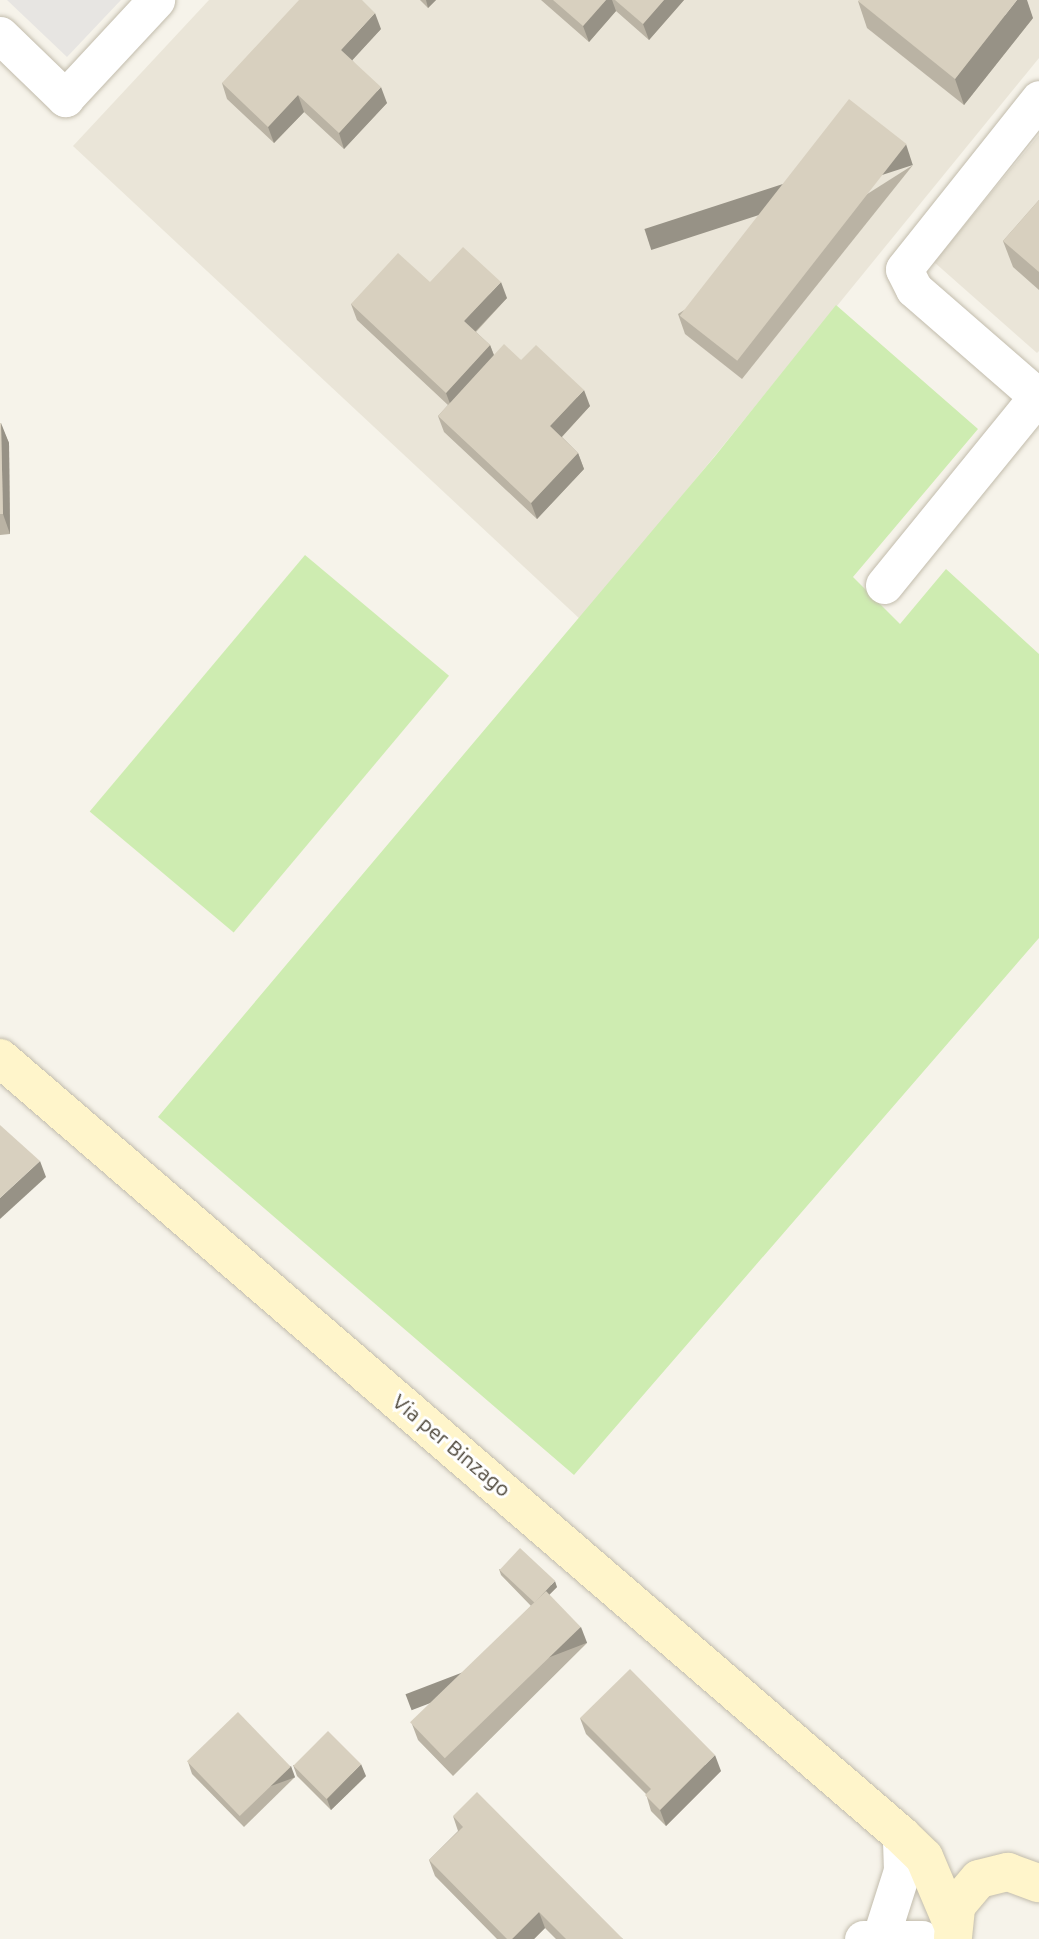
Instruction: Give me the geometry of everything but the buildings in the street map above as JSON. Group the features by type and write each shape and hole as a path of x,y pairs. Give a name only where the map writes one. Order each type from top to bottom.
{"main road":[{"name":"Via per Binzago","path":"0,1058 912,1846 979,1879"},
{"name":"Via per Binzago","path":"912,1846 942,1934"},
{"path":"942,1934 960,1898 979,1879 1009,1872 1039,1883"}],"street":[{"path":"0,35 65,99 156,0"},
{"path":"884,585 1038,395 914,289 904,270 1039,99"},
{"path":"912,1846 872,1938 942,1934"}],"shaded area":[{"path":"7,0 121,0 67,57"},
{"path":"209,0 1039,0 1039,58 581,620 73,146"},
{"path":"1039,135 1039,351 1037,353 934,262"}],"green space":[{"path":"836,305 978,429 853,577 900,624 946,569 1039,654 1039,938 574,1475 158,1117 716,455"},
{"path":"305,555 449,676 234,932 90,812"}]}
